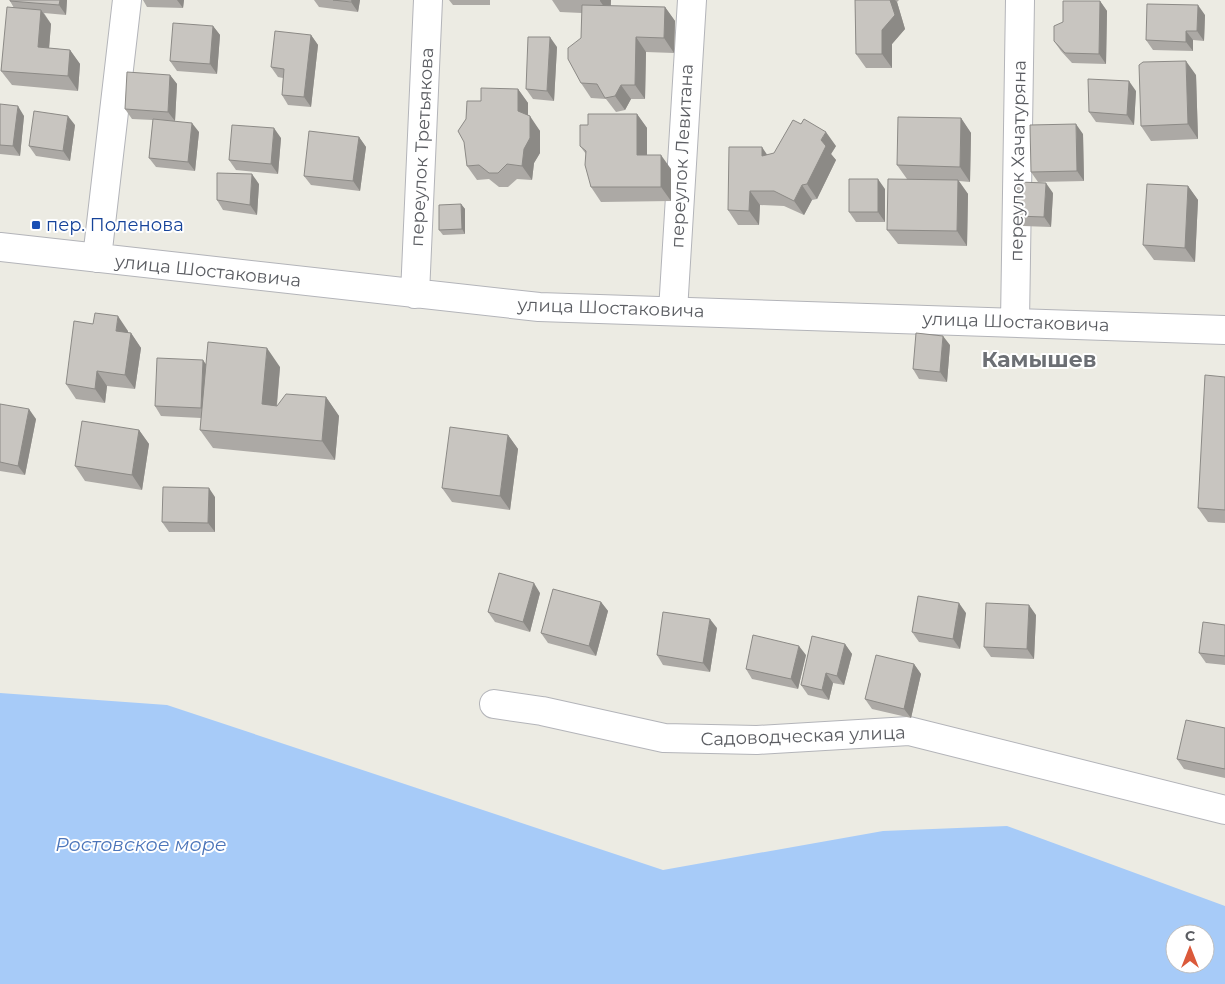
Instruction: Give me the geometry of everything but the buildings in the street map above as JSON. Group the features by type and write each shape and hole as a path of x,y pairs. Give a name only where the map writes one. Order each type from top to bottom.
{"street":[{"path":"97,258 127,0"},
{"name":"переулок Третьякова","path":"415,294 428,0"},
{"name":"переулок Левитана","path":"673,311 692,0"},
{"name":"переулок Хачатуряна","path":"1014,322 1020,0"},
{"name":"улица Шостаковича","path":"0,247 539,307 1225,330"},
{"name":"Садоводческая улица","path":"494,704 542,711 664,738 758,740 909,731 1225,810"}],"water":[{"name":"Ростовское море","path":"0,693 167,705 663,870 883,831 1007,826 1225,906 1225,984 0,984"}],"place":[{"name":"пер. Поленова","path":"36,225"}],"district":[{"name":"Камышев","path":"1039,359"}]}
